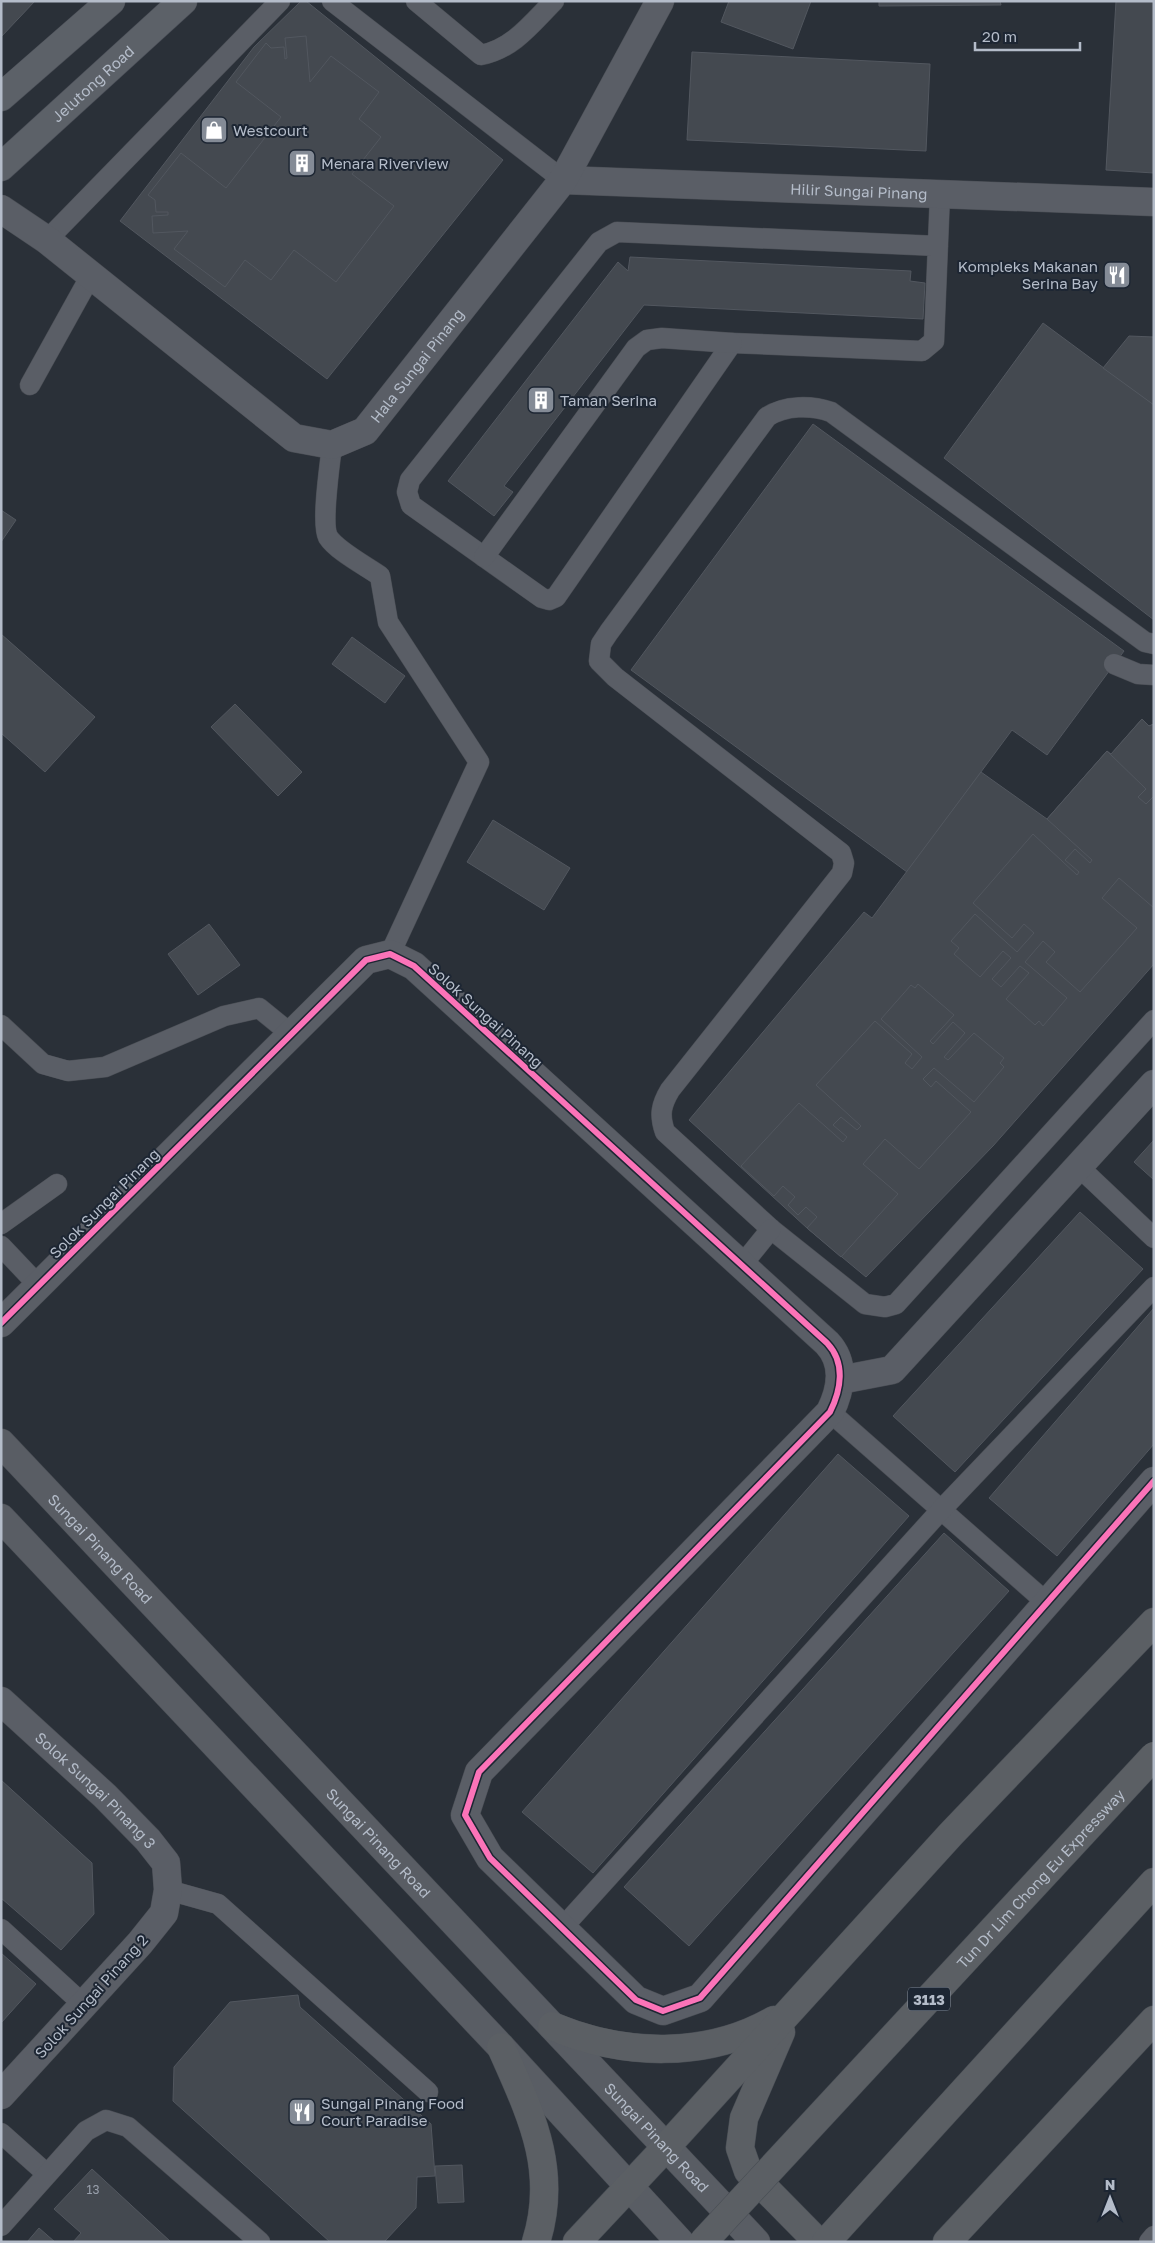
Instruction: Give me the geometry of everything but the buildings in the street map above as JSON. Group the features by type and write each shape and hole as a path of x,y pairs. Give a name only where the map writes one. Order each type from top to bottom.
{"highway":[{"path":"577,2242 951,1834 1154,1622"},
{"name":"Tun Dr Lim Chong Eu Expressway","path":"703,2242 1154,1756"},
{"path":"826,2242 1154,1882"},
{"path":"552,2026 594,2041 641,2048 680,2049 734,2039 791,2010"},
{"path":"791,2010 744,2118 740,2148 748,2171 818,2242"},
{"path":"929,2242 956,2236 1154,2020"},
{"path":"501,2047 532,2119 544,2166 545,2208 536,2242"}],"main road":[{"path":"1,97 111,1"},
{"name":"Jelutong Road","path":"1,167 183,1"},
{"name":"Sungai Pinang Road","path":"1,1443 756,2242"},
{"path":"1,1518 501,2047 680,2242"}],"street":[{"name":"Hala Sungai Pinang","path":"332,445 365,431 564,180 660,1"},
{"name":"Hilir Sungai Pinang","path":"564,180 1154,202"},
{"path":"1,210 47,240 294,438 332,445"},
{"name":"Solok Sungai Pinang","path":"1,1323 366,960 390,954 414,966 827,1343 834,1350 840,1380"},
{"path":"1154,1084 892,1370 840,1380 836,1399 830,1412 479,1772 465,1815 490,1858 636,2000 664,2011 700,1998 1154,1481"},
{"name":"Solok Sungai Pinang 3","path":"1,1701 105,1796 148,1840 166,1864 168,1890"},
{"name":"Solok Sungai Pinang 2","path":"1,2095 140,1943 164,1912 168,1890"}],"lane":[{"path":"47,240 280,1"},
{"path":"332,1 564,180"},
{"path":"416,1 481,55 496,52 509,46 554,1"},
{"path":"484,558 636,348 646,340 662,338 922,351 934,341 940,194"},
{"path":"732,343 556,597 542,598 411,505 407,492 410,480 598,242 617,232 938,246"},
{"path":"30,385 91,275"},
{"path":"1154,644 1145,642 831,412 816,407 778,410 767,417 609,632 601,644 599,661 605,669 836,848 841,854 844,863 842,873 670,1090 662,1103 661,1118 665,1132 771,1230 865,1304 885,1307 896,1304 1154,1020"},
{"path":"332,445 325,521 328,536 335,545 380,576 388,622 479,762 390,954"},
{"path":"1114,664 1138,674 1154,675"},
{"path":"1,1024 43,1064 68,1071 105,1067 224,1016 259,1008 291,1034"},
{"path":"1078,1166 1154,1238"},
{"path":"1,1224 57,1184"},
{"path":"741,1266 771,1230"},
{"path":"1,1246 39,1286"},
{"path":"563,1927 941,1510 1154,1287"},
{"path":"830,1412 1047,1602"},
{"path":"168,1890 218,1904 428,2092"},
{"path":"1,1930 84,2005"},
{"path":"1,2226 86,2131 106,2120 128,2127 260,2242"},
{"path":"1,2133 47,2174"},
{"path":"1149,2242 1154,2236"}],"cycle path":[{"path":"1,1323 366,960 390,954 414,966 827,1343 837,1359 840,1377 837,1395 830,1412 479,1772 465,1815 490,1858 636,2000 663,2011 700,1998 1154,1481"}],"place":[{"name":"Westcourt","path":"214,130"},
{"name":"Menara Riverview","path":"302,163"},
{"name":"Kompleks Makanan Serina Bay","path":"1117,275"},
{"name":"Taman Serina","path":"541,400"},
{"name":"Sungai Pinang Food Court Paradise","path":"302,2112"}]}
